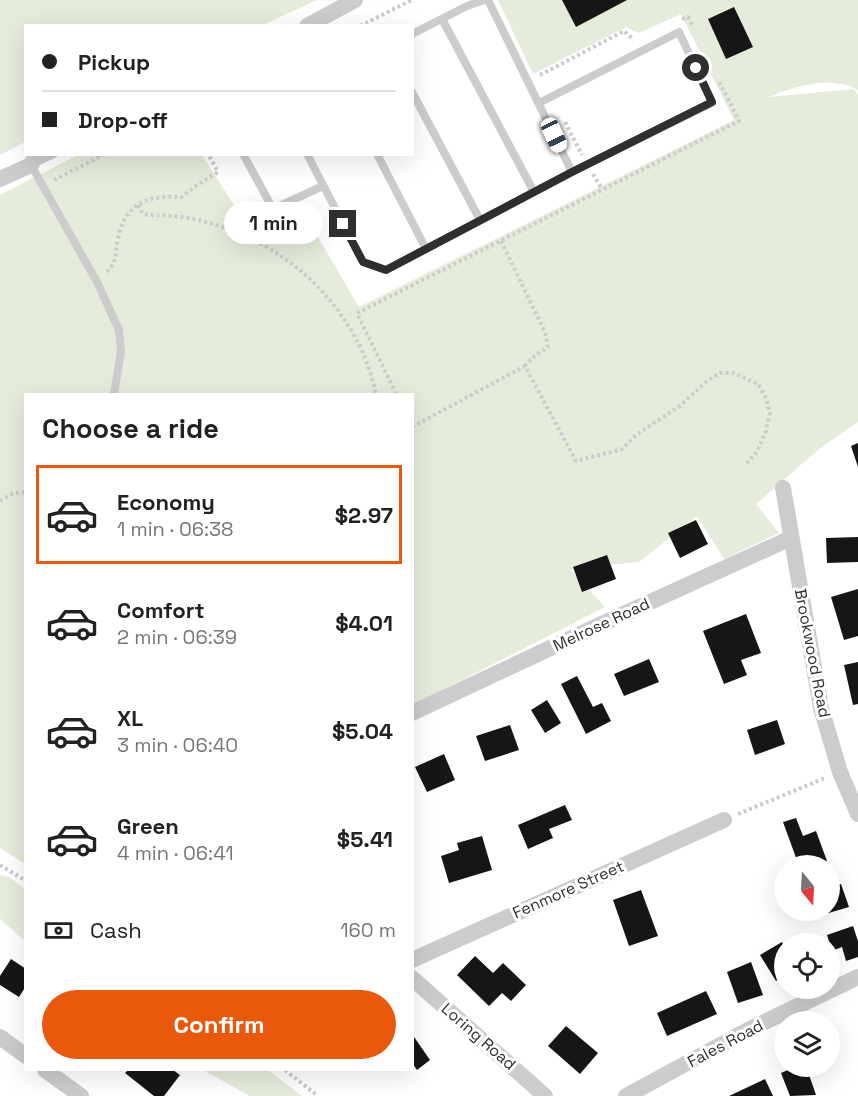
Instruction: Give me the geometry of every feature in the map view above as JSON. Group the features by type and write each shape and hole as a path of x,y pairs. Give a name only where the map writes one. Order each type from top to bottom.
{"street":[{"path":"312,24 355,0"},
{"path":"0,179 33,160"},
{"name":"Brookwood Road","path":"783,488 821,708 840,772 858,814"},
{"name":"Melrose Road","path":"414,712 791,538"},
{"name":"Fenmore Street","path":"414,959 724,820"},
{"name":"Fales Road","path":"626,1096 748,1029 858,977"},
{"name":"Loring Road","path":"414,980 545,1096"},
{"path":"0,1037 24,1055"},
{"path":"46,1071 81,1096"}],"lane":[{"path":"414,33 466,6 486,0 572,172"},
{"path":"442,19 534,192"},
{"path":"308,156 363,262 386,270 572,172 712,102 679,32 539,103"},
{"path":"414,96 480,220"},
{"path":"244,156 273,209 323,186"},
{"path":"378,156 426,249"},
{"path":"33,160 43,186 98,282 119,330 121,352 114,393"}],"path":[{"path":"364,24 411,0"},
{"path":"551,97 602,189"},
{"path":"43,186 101,156"},
{"path":"98,282 116,262 118,237 130,211 151,197 182,198 196,185 218,172 209,156"},
{"path":"138,205 143,214 172,216 225,228 278,252 334,303 353,332 367,361 376,393"},
{"path":"414,426 525,366 548,347 545,332 501,241"},
{"path":"525,366 576,461 622,449 638,434 680,406 707,381 720,373 734,373 758,384 766,398 770,413 766,431 757,452 746,464"},
{"path":"0,501 12,494 24,492"},
{"path":"724,820 840,772"},
{"path":"0,865 24,880"},
{"path":"286,1071 318,1096"}],"green space":[{"path":"0,0 317,0 265,24 24,24 24,143 0,155"},
{"path":"498,0 858,0 858,90 837,83 825,83 789,89 769,97 853,89 858,94 858,422 819,449 756,504 779,533 724,559 697,516 639,562 570,569 605,607 414,704 414,393 24,393 24,863 0,848 0,195 76,156 203,156 234,205 264,225 301,208 359,307 734,120 681,14 639,33 626,27 533,74"},
{"path":"0,875 9,877 24,888 24,940 0,919"},
{"path":"205,1071 269,1071 302,1096 250,1096"}],"building":[{"path":"562,0 627,0 576,27"},
{"path":"734,7 753,47 726,59 708,19"},
{"path":"858,443 858,467 851,446"},
{"path":"696,520 708,544 680,558 668,533"},
{"path":"858,537 858,562 827,563 826,538"},
{"path":"607,555 616,579 582,592 573,567"},
{"path":"858,589 858,636 844,640 831,597"},
{"path":"746,614 761,653 741,660 747,675 724,684 703,631"},
{"path":"649,659 659,682 624,696 614,674"},
{"path":"858,662 858,704 853,705 844,665"},
{"path":"577,676 593,707 602,703 611,721 586,734 561,684"},
{"path":"547,700 561,723 545,733 531,710"},
{"path":"777,720 785,744 755,755 747,730"},
{"path":"510,725 519,750 485,761 476,736"},
{"path":"444,754 455,780 427,792 415,767"},
{"path":"565,805 572,820 549,829 553,838 528,849 518,825"},
{"path":"796,818 803,836 816,831 825,855 795,855 783,822"},
{"path":"482,836 492,870 449,883 441,856 459,850 457,843"},
{"path":"840,884 849,907 840,910"},
{"path":"641,890 658,936 629,946 613,900"},
{"path":"853,926 858,941 858,957 846,961 842,947 840,948 840,933 833,933"},
{"path":"774,947 774,978 760,955"},
{"path":"475,956 493,973 503,963 526,985 511,1001 502,993 489,1006 457,975"},
{"path":"11,959 24,968 24,989 19,997 0,985 0,976"},
{"path":"751,962 763,995 738,1003 727,972"},
{"path":"706,991 717,1014 667,1036 657,1013"},
{"path":"566,1026 598,1053 580,1074 548,1046"},
{"path":"414,1037 430,1060 417,1070 414,1066"},
{"path":"127,1071 174,1071 180,1075 164,1096 154,1096 125,1073"},
{"path":"783,1077 810,1077 816,1095 790,1096"},
{"path":"765,1079 773,1096 729,1096"}],"route":[{"path":"343,224 363,262 386,270 572,172 712,102 696,68"}]}
